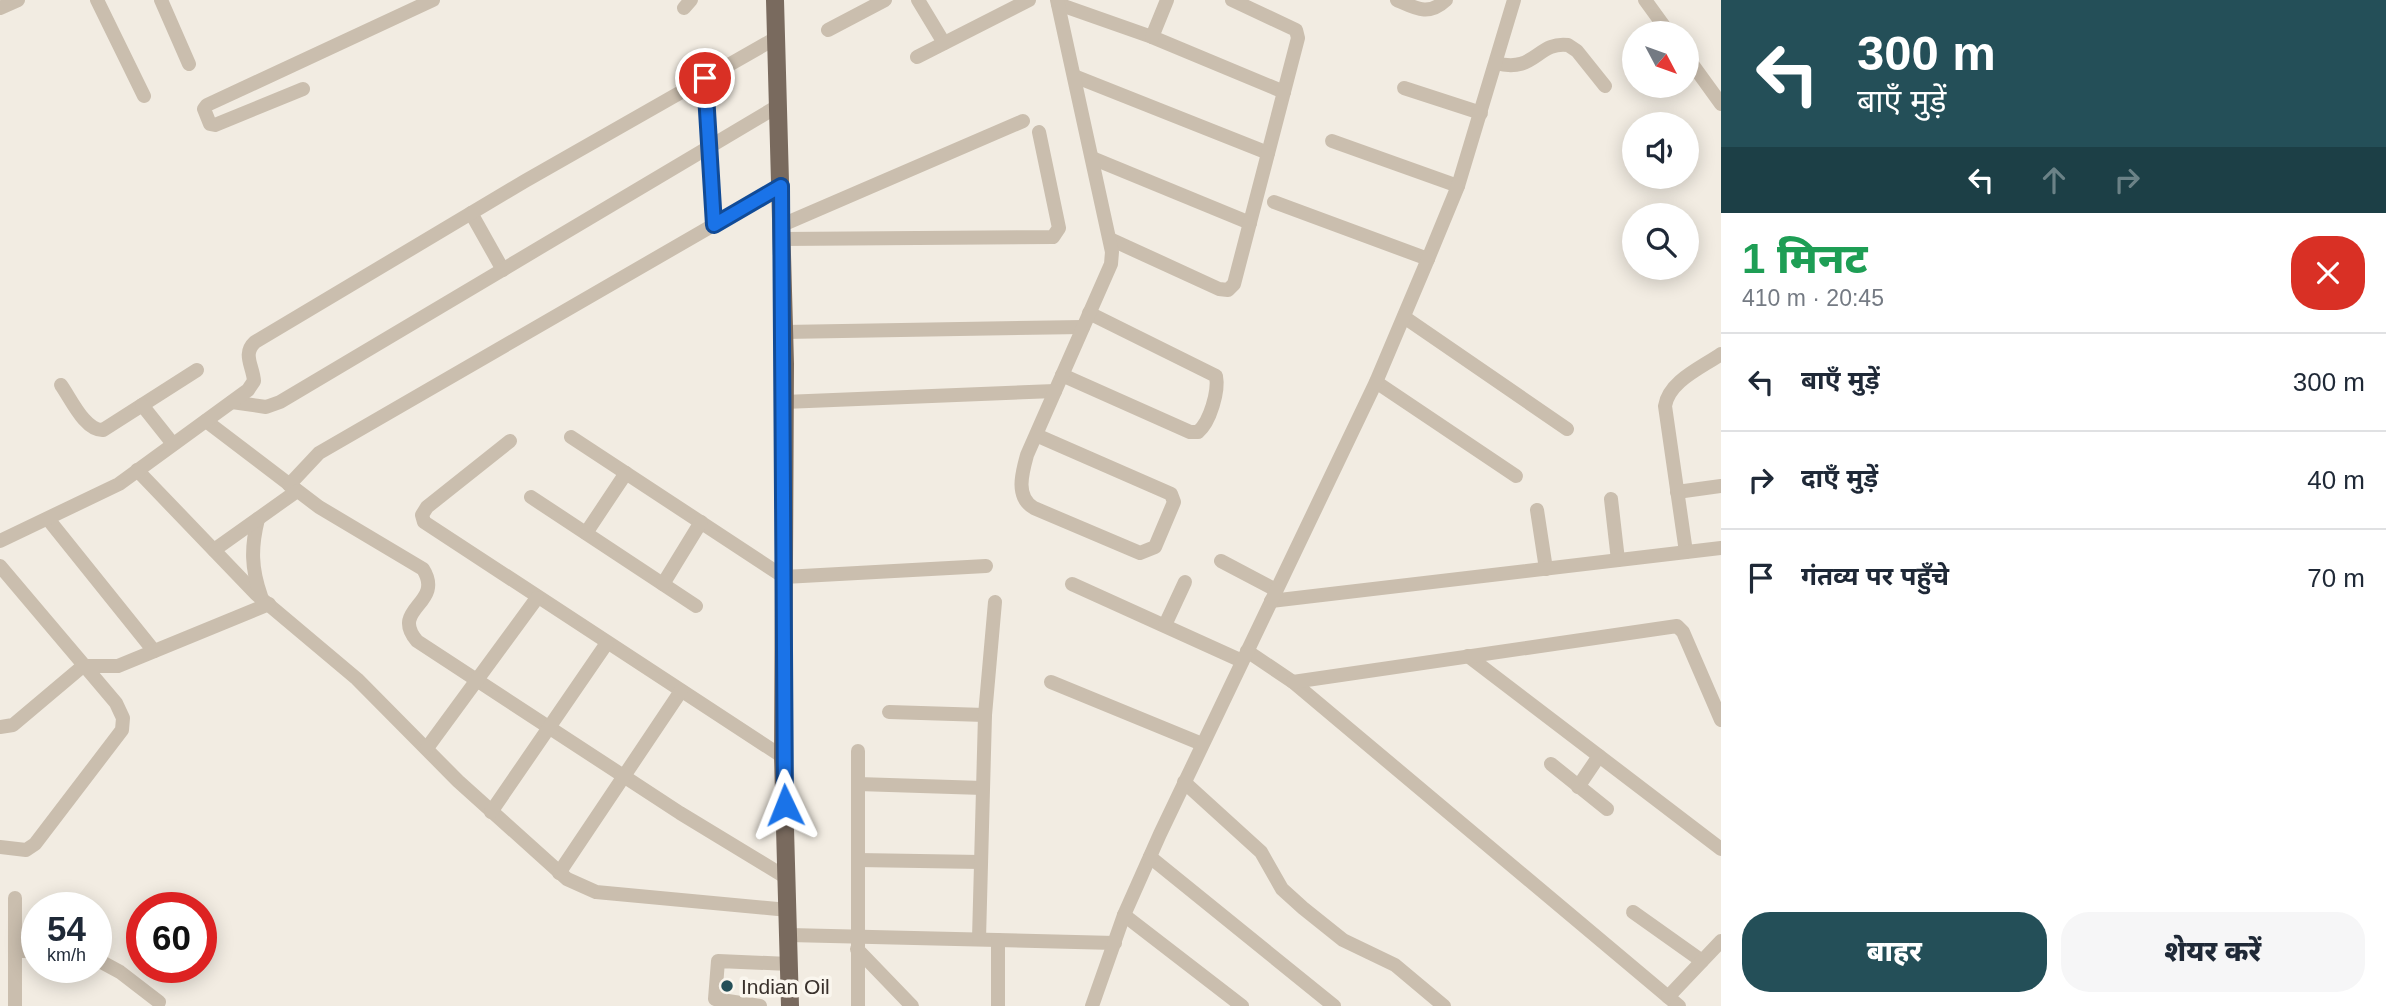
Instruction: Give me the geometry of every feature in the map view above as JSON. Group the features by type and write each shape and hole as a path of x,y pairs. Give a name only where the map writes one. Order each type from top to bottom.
{"main road":[{"path":"775,0 784,332 783,757 790,1006"}],"street":[{"path":"0,8 19,0"},
{"path":"97,0 144,96"},
{"path":"161,0 189,64"},
{"path":"303,89 215,125 210,124 204,109 207,105 433,0"},
{"path":"828,30 885,0"},
{"path":"918,0 944,43"},
{"path":"917,57 1029,0"},
{"path":"1152,37 1167,0"},
{"path":"1110,239 1228,290 1234,284 1298,38 1296,30 1232,0"},
{"path":"1397,0 1428,12 1437,9 1446,0"},
{"path":"1092,1006 1124,915 1150,857 1376,382 1429,259 1458,186 1514,0"},
{"path":"1645,0 1661,21"},
{"path":"1058,2 1152,37 1284,92"},
{"path":"1036,435 1171,494 1174,502 1155,547 1140,553 1026,503 1022,491 1021,474 1036,435 1111,264 1110,239 1058,2"},
{"path":"0,541 97,496 248,390 254,382 247,356 249,348 255,342 471,213 776,38"},
{"path":"1496,63 1512,67 1549,48 1560,44 1568,45 1577,51 1605,86"},
{"path":"1699,74 1721,104"},
{"path":"1074,76 1268,153"},
{"path":"705,78 714,225"},
{"path":"1708,86 1721,78"},
{"path":"1404,88 1481,113"},
{"path":"232,402 266,407 280,402 778,106"},
{"path":"782,232 1023,121"},
{"path":"782,232 1053,237 1059,228 1040,132"},
{"path":"1332,141 1458,186"},
{"path":"1092,158 1250,223"},
{"path":"214,550 258,519 293,488 319,453 781,186"},
{"path":"1274,202 1429,259"},
{"path":"471,213 503,270"},
{"path":"1404,317 1567,429"},
{"path":"784,332 1086,320 1208,369 1216,376 1218,384 1204,427 1198,432 1190,432 1062,375"},
{"path":"1686,552 1665,406 1667,397 1681,381 1721,354"},
{"path":"61,385 96,430 103,430 197,370"},
{"path":"1376,382 1517,476"},
{"path":"784,402 1055,391"},
{"path":"142,405 173,444"},
{"path":"205,421 347,526 423,569 430,580 429,591 410,614 410,633 417,642 787,878"},
{"path":"571,437 784,577 986,566"},
{"path":"510,442 441,494 422,515 424,522 432,530 783,757"},
{"path":"137,470 265,601 357,679 491,812 559,873 581,888 596,892 788,910"},
{"path":"586,533 626,473"},
{"path":"1678,492 1721,486"},
{"path":"531,497 696,606"},
{"path":"1611,499 1618,560"},
{"path":"1537,510 1545,569"},
{"path":"48,519 155,651"},
{"path":"258,519 251,545 253,572 265,601"},
{"path":"663,584 701,522"},
{"path":"1221,561 1273,595 1545,569 1721,548"},
{"path":"0,566 116,703 123,718 122,730 36,844 26,850 0,848"},
{"path":"1165,625 1185,582"},
{"path":"1072,584 1244,656 1293,682 1673,1001 1702,961 1721,941"},
{"path":"427,748 537,598"},
{"path":"0,727 13,725 83,666 118,666 265,601"},
{"path":"979,940 985,715 995,602"},
{"path":"1293,682 1677,626 1683,632 1721,720"},
{"path":"491,812 607,643"},
{"path":"1468,656 1721,849"},
{"path":"1051,682 1202,744"},
{"path":"559,873 681,691"},
{"path":"889,712 985,715"},
{"path":"858,751 858,1006"},
{"path":"1578,787 1599,756"},
{"path":"1551,764 1607,809"},
{"path":"1184,782 1261,852 1282,889 1289,896 1343,940 1395,965 1442,1005"},
{"path":"858,784 983,788"},
{"path":"1150,857 1334,1006"},
{"path":"858,860 981,862"},
{"path":"15,898 15,1006"},
{"path":"1633,912 1702,961"},
{"path":"1124,915 1242,1006"},
{"path":"789,935 857,943 998,940 1115,943"},
{"path":"998,940 998,1006"},
{"path":"857,943 913,1006"},
{"path":"15,951 21,951"},
{"path":"760,1006 715,999 717,963 723,960 789,964"},
{"path":"112,968 161,1005"}],"place":[{"name":"Indian Oil","path":"727,986"}],"route":[{"path":"705,78 714,225 781,186 785,364 785,805"}]}
